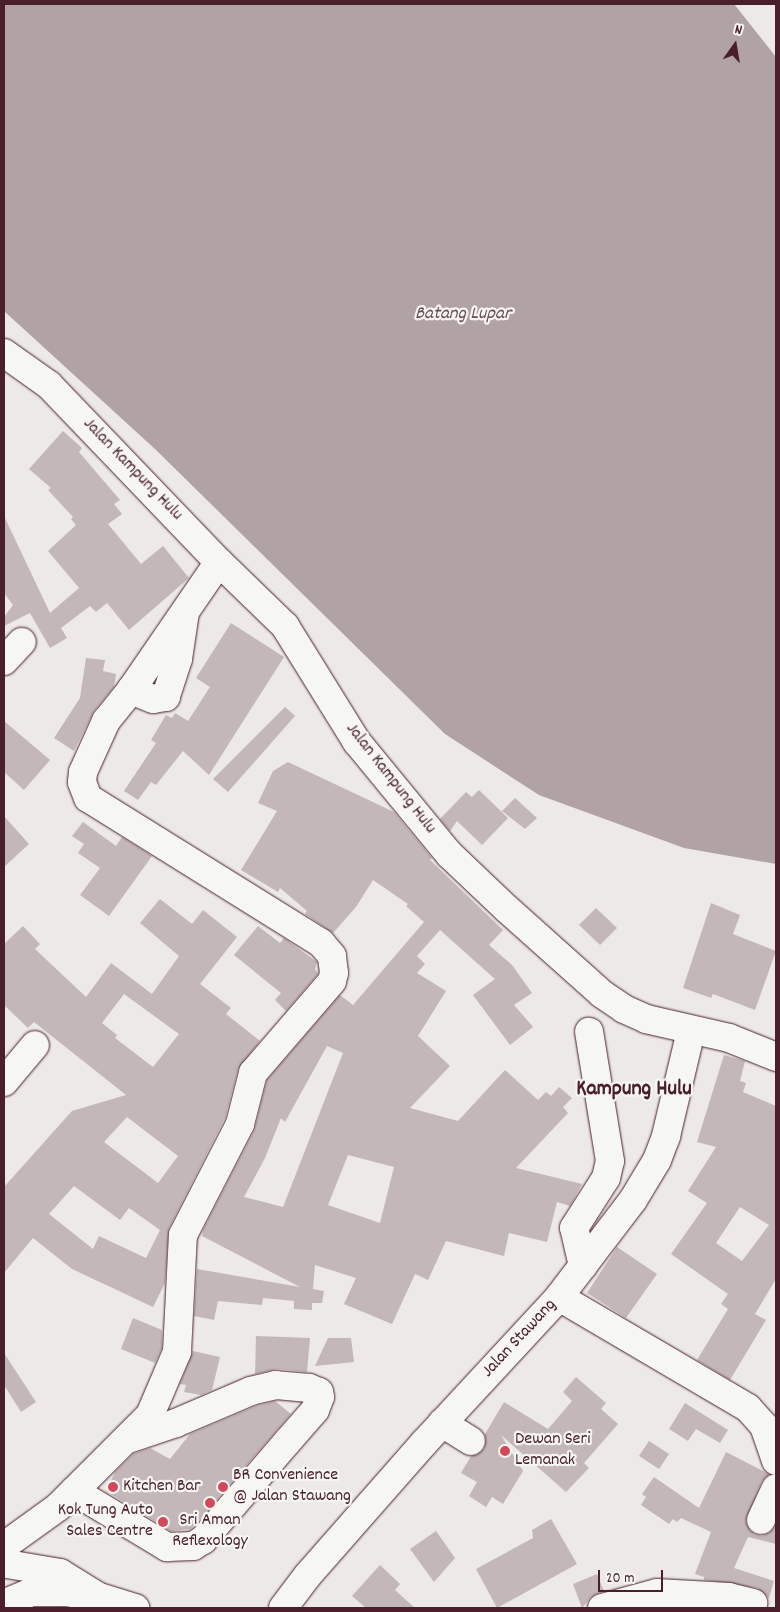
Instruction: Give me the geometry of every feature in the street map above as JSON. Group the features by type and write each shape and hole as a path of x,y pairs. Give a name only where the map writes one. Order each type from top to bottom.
{"street":[{"name":"Jalan Kampung Hulu","path":"4,353 50,385 219,562 285,626 357,742 472,878 602,994 646,1019 691,1031 729,1038 776,1058"},
{"path":"5,1557 128,1439 150,1415 177,1352 183,1235 240,1124 253,1073 332,981 334,964 327,949 320,943 88,798 82,782 83,772 106,722 131,690 219,562"},
{"name":"Jalan Stawang","path":"283,1608 308,1575 442,1423 559,1297 634,1200 657,1160 691,1031"},
{"path":"583,1266 574,1228 606,1178 610,1161 589,1032"},
{"path":"4,1082 35,1045"},
{"path":"559,1297 748,1408 764,1426 776,1461"},
{"path":"74,1491 167,1547 193,1546 203,1540 299,1428 314,1410 320,1397 318,1392 309,1388 276,1385 252,1391 176,1423 128,1439"},
{"path":"442,1423 471,1441"},
{"path":"761,1520 776,1488"},
{"path":"5,1557 60,1573 99,1597"},
{"path":"5,1557 12,1590 7,1605"},
{"path":"7,1605 32,1592 66,1592 99,1597 135,1608"},
{"path":"602,1608 657,1593 729,1597 753,1603"}],"water":[{"name":"Batang Lupar","path":"4,4 734,4 776,57 776,864 684,848 539,795 445,734 155,449 4,311"}],"building":[{"path":"63,431 82,448 79,452 120,500 114,504 122,514 108,524 141,564 163,546 189,578 129,630 107,603 96,612 90,606 61,628 67,638 50,648 30,613 4,626 4,617 13,605 4,593 4,516 50,613 79,588 48,551 76,525 71,519 73,517 48,490 51,488 29,469"},
{"path":"231,623 284,657 209,775 183,751 156,785 151,782 138,800 124,791 156,743 151,740 166,715 172,718 175,713 188,721 210,687 196,678"},
{"path":"86,658 105,660 103,671 116,674 114,687 94,711 74,751 54,738 80,698"},
{"path":"285,707 295,716 228,792 213,779"},
{"path":"4,721 50,760 24,790 4,772"},
{"path":"288,762 394,812 432,858 430,860 503,930 489,945 512,965 532,993 514,1005 533,1027 510,1045 473,995 495,979 440,930 417,956 425,964 417,973 446,991 418,1036 450,1066 410,1108 458,1121 505,1070 538,1100 546,1092 551,1096 559,1087 572,1098 563,1107 568,1113 516,1168 582,1184 570,1206 557,1202 547,1242 509,1233 504,1256 446,1241 428,1280 415,1274 392,1324 344,1304 356,1278 315,1265 313,1289 324,1291 322,1303 312,1303 312,1310 294,1309 294,1301 263,1298 262,1305 218,1301 214,1320 194,1316 197,1269 300,1287 202,1236 203,1230 254,1131 267,1080 340,995 353,1005 424,922 406,906 408,904 373,880 356,907 333,933 305,914 307,911 280,888 278,892 241,870 277,811 258,803 273,771","holes":["327,1046 343,1053 283,1207 244,1197 265,1158 281,1118 285,1122","348,1155 394,1167 380,1223 328,1205"]},
{"path":"479,790 508,818 482,845 457,821 450,831 440,819 466,792 472,797"},
{"path":"515,798 537,818 525,829 502,811"},
{"path":"4,816 29,844 4,867"},
{"path":"83,822 116,846 122,837 152,856 109,916 80,895 100,868 78,853 84,844 72,836"},
{"path":"160,899 192,924 203,910 237,937 200,984 231,1008 226,1014 260,1041 238,1069 225,1118 169,1228 165,1283 153,1307 72,1269 33,1238 4,1273 4,1187 72,1111 126,1095 34,1022 28,1028 4,1005 4,944 23,926 40,944 35,949 86,997 111,963 152,994 179,956 140,923","holes":["124,994 179,1034 153,1067 115,1038 117,1035 102,1023","127,1117 178,1156 158,1183 104,1142","74,1186 120,1220 129,1208 160,1230 146,1258 99,1236 93,1249 49,1214"]},
{"path":"711,903 740,915 733,934 776,951 755,1010 713,994 711,998 683,988"},
{"path":"596,908 617,928 600,945 579,925"},
{"path":"258,926 280,943 284,938 317,962 315,969 318,974 286,1011 275,1000 281,993 234,955"},
{"path":"724,1055 745,1061 740,1081 746,1083 743,1092 776,1106 776,1279 755,1314 766,1320 730,1380 697,1360 728,1309 721,1304 728,1294 671,1254 707,1203 688,1191 716,1147 697,1142","holes":["740,1207 769,1225 742,1261 716,1243"]},
{"path":"617,1247 657,1274 626,1318 587,1293"},
{"path":"133,1318 162,1330 162,1348 155,1363 121,1349"},
{"path":"256,1336 310,1338 307,1372 277,1369 255,1374"},
{"path":"328,1338 351,1338 354,1362 315,1366"},
{"path":"193,1351 220,1357 212,1390 201,1395 184,1392 186,1385 180,1384"},
{"path":"4,1353 36,1402 21,1412 4,1385"},
{"path":"576,1377 606,1403 601,1409 618,1424 584,1463 589,1468 566,1492 501,1435 523,1471 503,1504 492,1497 486,1507 469,1496 477,1482 461,1473 471,1456 484,1449 485,1434 504,1402 548,1429 572,1401 563,1392"},
{"path":"275,1401 291,1414 191,1529 171,1531 106,1491 115,1472 133,1454 150,1448 170,1459 190,1434 256,1406"},
{"path":"685,1403 728,1430 720,1443 696,1429 688,1441 669,1429"},
{"path":"649,1441 669,1454 659,1469 639,1456"},
{"path":"726,1452 769,1474 762,1481 746,1522 754,1534 762,1536 770,1532 776,1524 776,1544 748,1537 734,1568 774,1581 769,1598 757,1588 704,1580 704,1577 695,1574 711,1532 681,1518 677,1522 673,1519 669,1524 641,1505 646,1497 642,1494 654,1477 699,1508"},
{"path":"551,1519 577,1564 497,1608 476,1569 533,1538 532,1530"},
{"path":"436,1531 455,1558 434,1582 410,1549"},
{"path":"380,1565 400,1584 395,1590 415,1608 366,1608 352,1596"},
{"path":"597,1574 604,1591 591,1597 582,1608 573,1584"}],"place":[{"name":"Dewan Seri Lemanak","path":"505,1451"},
{"name":"Kitchen Bar","path":"113,1487"},
{"name":"BR Convenience @ Jalan Stawang","path":"223,1487"},
{"name":"Sri Aman Reflexology","path":"210,1503"},
{"name":"Kok Tung Auto Sales Centre","path":"163,1522"}],"district":[{"name":"Kampung Hulu","path":"634,1090"}]}
